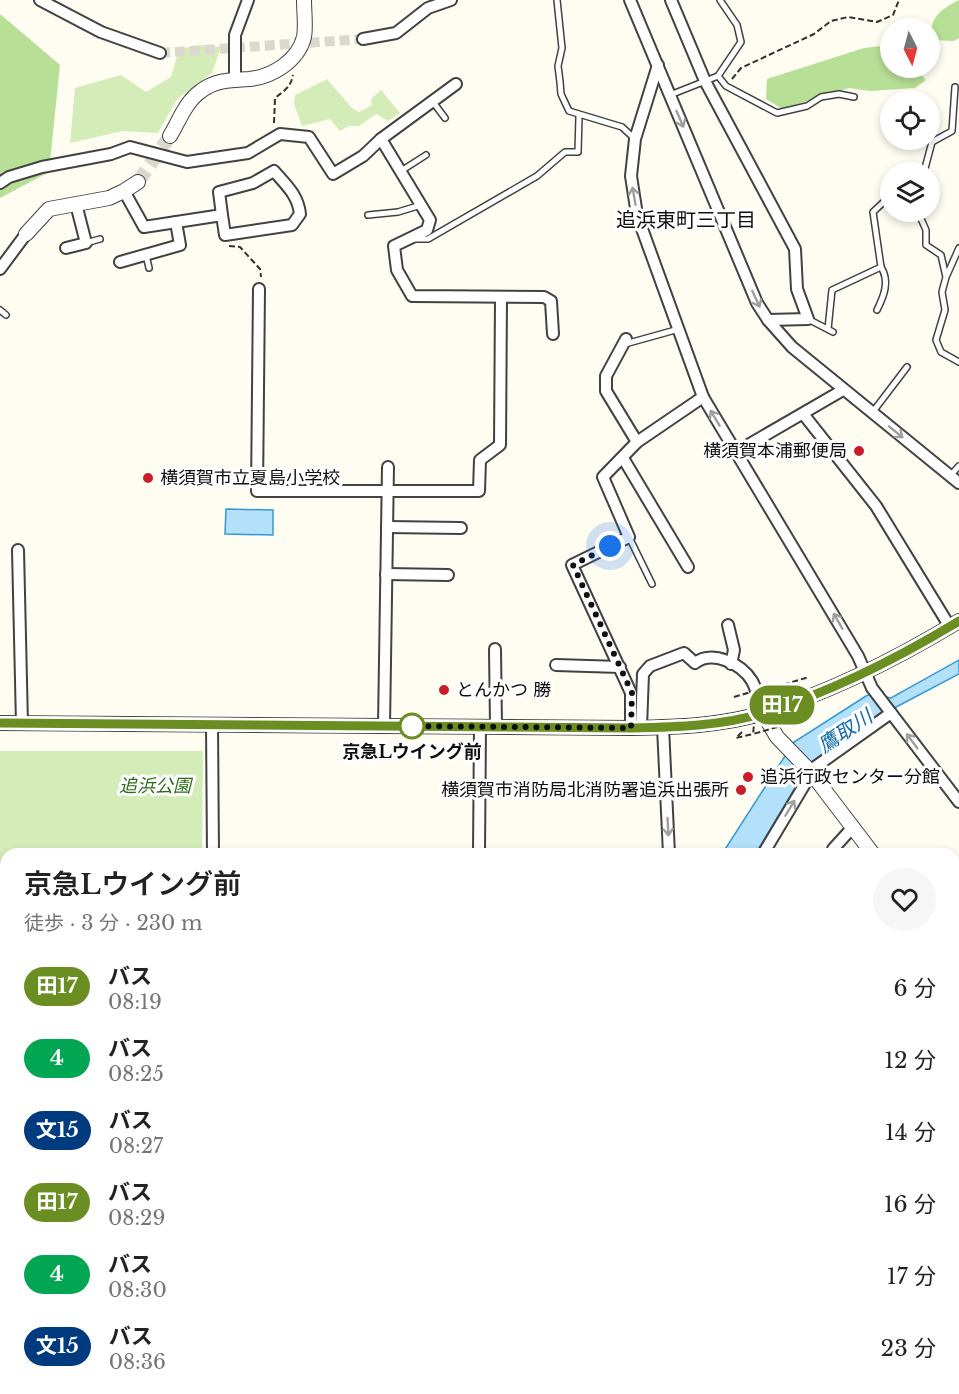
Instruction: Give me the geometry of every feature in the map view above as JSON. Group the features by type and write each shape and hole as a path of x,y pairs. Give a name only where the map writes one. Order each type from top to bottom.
{"street":[{"path":"40,0 101,32 160,53"},
{"path":"235,79 235,35 248,0"},
{"path":"170,136 188,104 201,90 212,84 274,73 289,61 298,51 304,36 304,0"},
{"path":"363,39 396,33 428,8 451,0"},
{"path":"630,0 758,303 768,320 783,340 954,480"},
{"path":"671,0 705,81 795,249 798,289 808,319 768,320"},
{"path":"658,65 635,139 631,176 637,215 703,397 858,656 872,688 959,802"},
{"path":"0,183 9,177 42,167 111,154 130,147 187,162 236,156 248,153 280,134 309,137 333,174 363,156 381,139 456,84"},
{"path":"381,139 430,220 430,225 393,246 397,270 412,296 544,297 551,302 553,334"},
{"path":"274,171 299,203 300,214 292,225 228,235 225,235 222,215 219,192 253,183 274,171"},
{"path":"0,269 49,208 94,202 124,192 138,182"},
{"path":"124,192 144,227 222,215"},
{"path":"66,248 86,243 76,204"},
{"path":"120,262 180,245 176,222"},
{"path":"259,288 257,491 479,491 480,460 500,445 501,298"},
{"path":"625,342 606,376 606,391 637,442"},
{"path":"736,452 804,415 843,390"},
{"path":"636,728 632,693 573,565 629,537 603,477 637,442 703,397"},
{"path":"0,723 636,728 732,720 763,713 865,672 954,624 876,506 804,415"},
{"path":"623,458 688,567"},
{"path":"384,726 387,467"},
{"path":"387,527 460,528"},
{"path":"18,550 22,724"},
{"path":"386,574 448,575"},
{"path":"728,625 734,650 731,664"},
{"path":"495,649 496,726"},
{"path":"636,728 643,674 650,666 684,653 695,663 703,657 718,657 752,681 763,713 777,737 810,772 869,848"},
{"path":"556,665 620,667"},
{"path":"768,848 810,772 891,713"},
{"path":"212,725 213,848"},
{"path":"480,726 480,848"},
{"path":"663,727 669,848"},
{"path":"833,848 853,827"}],"lane":[{"path":"557,0 562,48 558,66 561,94 569,111 579,116 622,127 635,139"},
{"path":"670,95 718,76 741,42 736,25 720,0"},
{"path":"718,76 726,86 777,113 807,106 821,97 839,94 854,97"},
{"path":"927,162 932,142 952,131 955,87"},
{"path":"433,102 445,118"},
{"path":"410,238 428,239 537,176 565,152 578,152 579,116"},
{"path":"401,171 426,155"},
{"path":"368,214 398,212 421,205"},
{"path":"877,310 885,292 885,273 881,267 873,212 880,205"},
{"path":"922,222 926,230 926,245 941,255 946,277"},
{"path":"86,243 99,239"},
{"path":"959,248 942,291 945,310 936,340 941,352 959,362"},
{"path":"146,254 149,268"},
{"path":"808,319 831,330 832,290 881,267"},
{"path":"0,310 6,315"},
{"path":"625,342 679,329"},
{"path":"872,413 907,367"},
{"path":"954,480 959,466"},
{"path":"629,537 652,584"}],"path":[{"path":"726,86 741,68 814,34 831,21 848,17 877,22 893,15 899,0"},
{"path":"280,134 272,121 272,109 275,98 292,82 293,74 289,61"},
{"path":"228,235 230,248 240,247 261,269 259,288"},
{"path":"734,697 809,677"},
{"path":"753,734 758,690"},
{"path":"746,728 735,738 795,722 812,711"}],"green space":[{"path":"959,0 959,38 954,41 940,40 940,18 936,18 946,7"},
{"path":"0,14 60,65 49,172 0,198"},
{"path":"200,45 221,47 212,73 177,99 158,133 123,131 70,143 75,88 121,75 146,92 171,77 179,49"},
{"path":"880,46 880,78 924,78 926,80 915,88 870,91 849,88 782,109 766,99 767,79 864,48"},
{"path":"327,79 352,108 359,112 372,105 371,99 381,90 400,113 388,121 376,114 359,126 349,126 340,131 330,119 302,126 294,104 295,95"},
{"name":"追浜公園","path":"0,751 203,751 202,848 0,848"}],"water":[{"path":"226,509 273,510 273,535 225,534"},
{"name":"鷹取川","path":"959,660 959,674 881,715 810,763 759,848 726,848 794,742 866,696 873,694 891,698"}],"tunnel":[{"path":"160,53 363,39"},
{"path":"138,182 170,136"}],"bus line":[{"name":"田17","path":"0,723 631,728 732,720 763,713 865,672 959,621"}],"place":[{"name":"横須賀本浦郵便局","path":"859,451"},
{"name":"横須賀市立夏島小学校","path":"148,478"},
{"name":"とんかつ 勝","path":"444,690"},
{"name":"京急Lウイング前","path":"412,726"},
{"name":"追浜行政センター分館","path":"748,777"},
{"name":"横須賀市消防局北消防署追浜出張所","path":"741,790"}],"district":[{"name":"追浜東町三丁目","path":"686,220"}],"route":[{"path":"412,726 404,726 631,728 632,693 573,565 610,546"}]}
